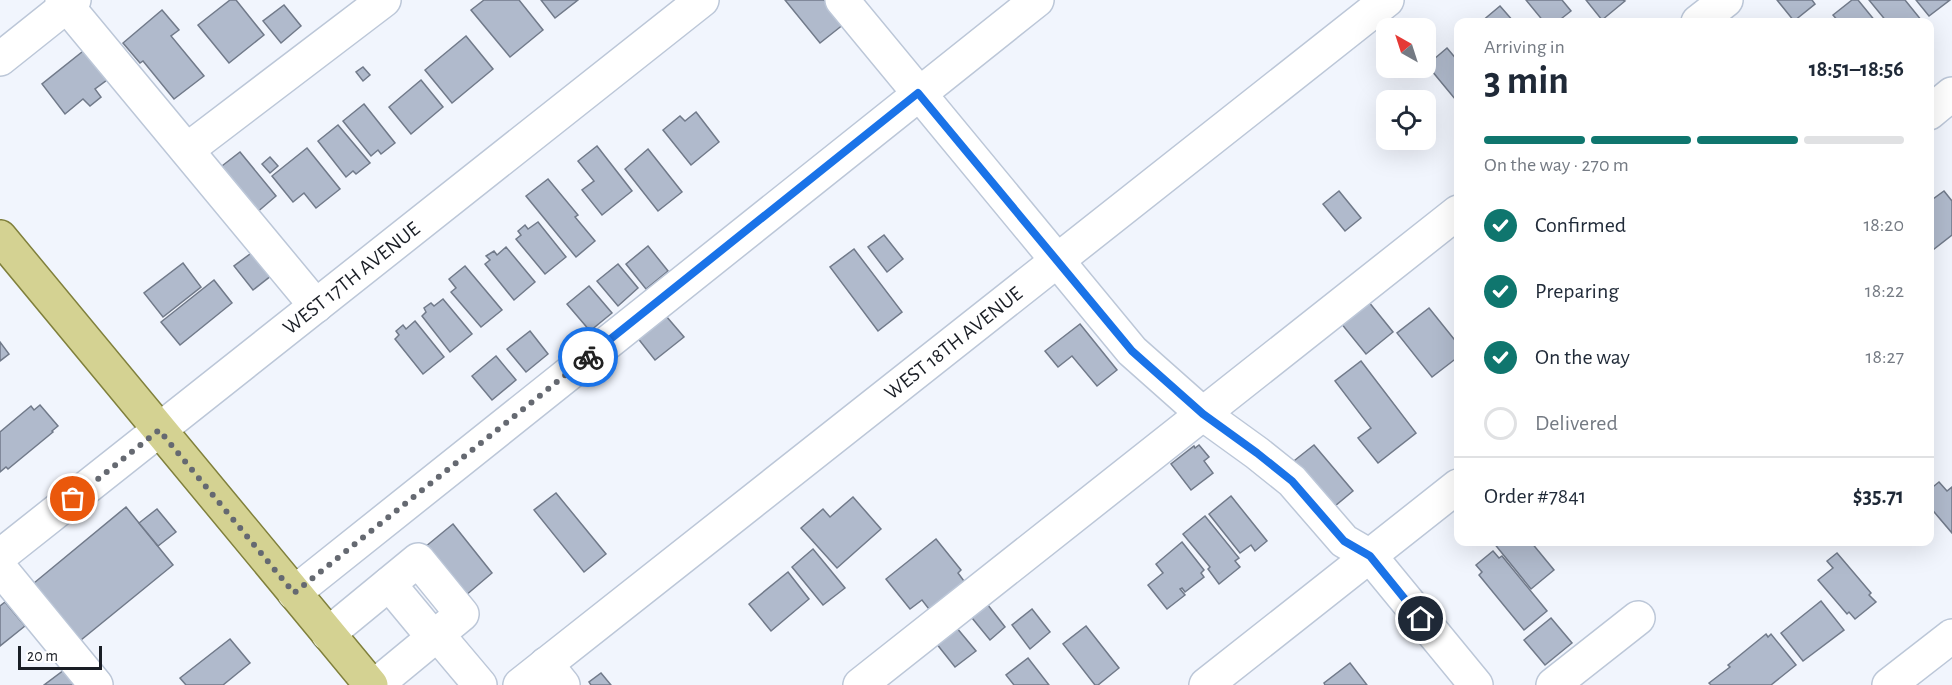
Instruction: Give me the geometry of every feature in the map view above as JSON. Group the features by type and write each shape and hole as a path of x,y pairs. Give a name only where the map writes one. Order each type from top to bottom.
{"main road":[{"path":"0,237 370,685"}],"street":[{"path":"187,150 384,0"},
{"name":"WEST 17TH AVENUE","path":"0,556 702,0"},
{"path":"842,0 1132,351 1203,414 1292,481 1344,541 1370,556 1476,685"},
{"path":"294,593 1037,0"},
{"name":"WEST 18TH AVENUE","path":"520,685 555,675 1058,261 1387,0"},
{"path":"1703,18 1726,0"},
{"path":"0,59 68,2 316,306"},
{"path":"1934,109 1952,94"},
{"path":"860,685 1454,215"},
{"path":"1206,685 1454,489"},
{"path":"328,634 418,560 462,614 376,685"},
{"path":"0,568 96,685"},
{"path":"1553,685 1638,618"},
{"path":"435,636 480,685"},
{"path":"1889,685 1952,636"}],"building":[{"path":"230,0 236,0 264,35 229,63 198,25"},
{"path":"484,0 519,0 543,30 510,57 471,10"},
{"path":"541,0 578,0 555,18"},
{"path":"785,0 824,0 844,24 820,43"},
{"path":"1526,0 1562,0 1571,11 1562,18 1541,18"},
{"path":"1586,0 1625,1 1604,18 1600,18"},
{"path":"1777,0 1812,0 1815,4 1798,18 1792,18"},
{"path":"1852,0 1858,0 1873,18 1836,18 1833,15"},
{"path":"1869,0 1905,0 1920,18 1884,18"},
{"path":"1916,0 1950,0 1929,16"},
{"path":"284,5 301,26 281,43 263,21"},
{"path":"1500,6 1510,18 1486,18"},
{"path":"162,10 179,30 171,36 204,76 174,99 143,61 140,63 123,43"},
{"path":"466,36 493,69 452,103 425,70"},
{"path":"87,48 111,77 95,89 101,97 90,106 83,99 65,114 42,84"},
{"path":"1447,48 1454,56 1454,98 1436,76 1436,57"},
{"path":"363,67 370,75 363,81 356,72"},
{"path":"421,80 443,107 411,134 389,107"},
{"path":"364,104 395,143 381,154 378,150 371,156 343,121"},
{"path":"696,112 719,142 691,165 663,130 680,116 685,121"},
{"path":"338,125 370,163 356,174 353,171 346,177 318,141"},
{"path":"597,146 632,191 602,215 582,190 594,181 578,161"},
{"path":"307,148 340,189 316,208 304,193 293,202 272,176"},
{"path":"648,149 682,192 658,211 625,169"},
{"path":"240,152 276,196 255,214 218,169"},
{"path":"270,157 278,166 270,173 262,164"},
{"path":"548,179 578,215 575,217 595,241 576,257 526,196"},
{"path":"1339,191 1361,218 1345,231 1323,204"},
{"path":"1944,191 1952,201 1952,235 1934,249 1934,198"},
{"path":"538,222 566,257 545,274 516,239 521,235 518,231 525,225 528,229"},
{"path":"884,235 903,259 887,272 868,247"},
{"path":"648,246 668,271 646,289 626,264"},
{"path":"506,247 535,282 514,300 485,264 490,260 486,256 494,251 497,255"},
{"path":"854,249 902,312 878,331 830,267"},
{"path":"254,251 272,275 253,290 234,266"},
{"path":"183,263 201,287 163,317 144,293"},
{"path":"618,264 638,288 618,306 597,281"},
{"path":"465,266 502,310 481,327 451,292 456,288 449,279"},
{"path":"214,280 232,303 180,345 161,322"},
{"path":"589,286 612,313 590,331 567,304"},
{"path":"443,299 472,334 450,352 422,316 426,312 424,308 431,303 434,306"},
{"path":"1368,301 1393,332 1366,354 1340,322"},
{"path":"1429,308 1454,339 1454,360 1432,377 1397,333"},
{"path":"660,309 684,337 655,360 633,332"},
{"path":"415,321 444,357 423,374 395,339 399,335 396,331 403,325 406,329"},
{"path":"1080,324 1117,370 1097,386 1072,356 1058,367 1045,351"},
{"path":"530,331 548,354 526,372 507,349"},
{"path":"0,342 9,354 0,361"},
{"path":"496,356 516,380 492,400 472,376"},
{"path":"1361,361 1416,433 1378,463 1358,438 1371,428 1335,381"},
{"path":"40,405 58,426 8,469 6,467 0,472 0,432 31,406 34,410"},
{"path":"1199,445 1209,457 1204,461 1213,473 1191,490 1171,464 1194,446 1195,448"},
{"path":"1314,445 1353,491 1329,511 1290,464"},
{"path":"1939,482 1947,491 1952,487 1952,533 1934,512 1934,486"},
{"path":"556,493 606,554 584,572 534,510"},
{"path":"1231,496 1267,541 1255,551 1251,545 1240,553 1209,514"},
{"path":"853,497 881,529 837,568 801,528 823,509 830,517"},
{"path":"126,507 173,565 81,640 34,583"},
{"path":"157,509 176,532 158,546 139,523"},
{"path":"1205,516 1239,558 1235,561 1240,567 1219,584 1208,569 1210,567 1183,534"},
{"path":"453,524 492,573 465,596 425,547"},
{"path":"936,539 961,570 958,573 967,585 932,613 922,600 910,609 886,579"},
{"path":"1182,542 1204,570 1201,573 1204,577 1185,592 1182,588 1180,589 1185,595 1167,609 1148,585 1163,573 1156,564"},
{"path":"1496,546 1534,546 1554,570 1531,589"},
{"path":"813,549 845,588 823,605 792,567"},
{"path":"1493,551 1499,558 1502,556 1547,611 1524,630 1479,575 1482,572 1476,565"},
{"path":"1837,553 1876,602 1855,619 1849,612 1847,614 1818,580 1833,568 1827,561"},
{"path":"788,572 809,599 771,631 749,604"},
{"path":"984,600 1005,627 990,640 968,613"},
{"path":"1821,601 1844,630 1803,661 1781,633"},
{"path":"5,602 25,626 0,646 0,606"},
{"path":"1032,609 1050,632 1030,649 1012,625"},
{"path":"1551,618 1572,643 1545,665 1524,640"},
{"path":"1086,626 1119,668 1098,685 1095,685 1063,644"},
{"path":"956,627 976,651 955,667 936,643"},
{"path":"1766,634 1768,637 1771,634 1796,665 1771,685 1711,685 1709,683 1730,667 1728,665"},
{"path":"230,639 250,663 223,685 186,685 180,678"},
{"path":"1028,658 1049,685 1014,685 1006,675"},
{"path":"1350,663 1367,685 1325,685 1324,683"},
{"path":"64,670 76,685 44,685"},
{"path":"601,673 611,685 591,685 589,682"}],"way so far":[{"path":"73,499 159,430 294,593 588,357"}],"route":[{"path":"588,357 918,93 1132,351 1203,414 1292,481 1344,541 1370,556 1421,619"}]}
